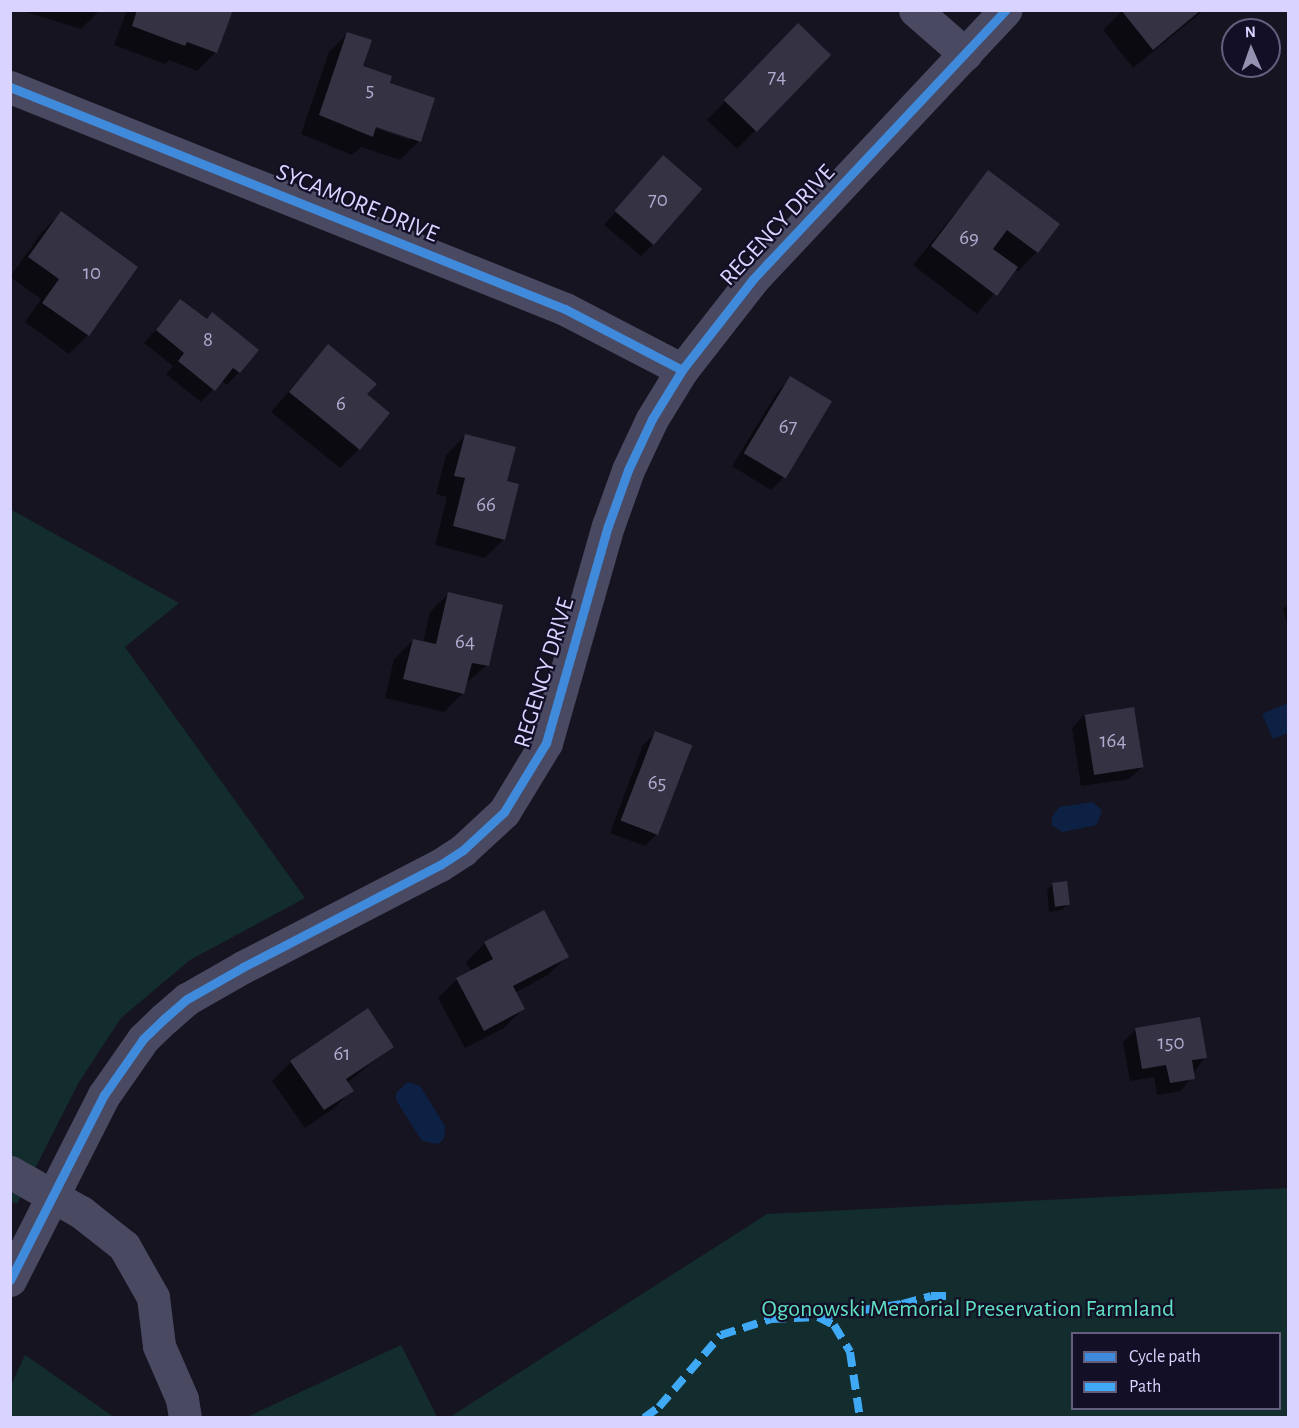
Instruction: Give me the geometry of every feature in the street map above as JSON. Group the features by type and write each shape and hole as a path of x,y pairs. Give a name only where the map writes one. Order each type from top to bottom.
{"street":[{"path":"915,10 966,54"},
{"name":"REGENCY DRIVE","path":"10,1280 104,1095 143,1039 165,1018 187,999 243,967 448,860 484,833 515,798 546,743 628,470 652,419 682,370 753,279 1006,10"},
{"name":"SYCAMORE DRIVE","path":"10,87 566,309 682,370"},
{"path":"10,1172 104,1228 124,1246 140,1268 153,1298 159,1346 182,1399 185,1418"}],"green space":[{"path":"10,509 179,603 125,647 305,898 190,960 121,1018 79,1082 17,1204 10,1201"},
{"name":"Ogonowski Memorial Preservation Farmland","path":"1288,1188 1288,1417 450,1417 767,1214"},
{"path":"401,1345 437,1417 247,1417"},
{"path":"25,1355 114,1417 11,1417 11,1385"}],"water":[{"path":"1288,703 1288,733 1273,739 1262,714"},
{"path":"1093,802 1102,810 1097,825 1062,832 1052,825 1052,817 1059,807"},
{"path":"408,1082 420,1086 445,1126 444,1139 438,1144 422,1141 396,1100 396,1093"}],"building":[{"path":"137,10 233,10 217,53 187,42 185,46 132,26"},
{"path":"1121,10 1201,10 1153,50"},
{"path":"798,23 831,55 757,132 724,100"},
{"path":"347,32 372,40 363,66 392,76 390,83 435,98 421,142 376,127 373,137 319,115"},
{"path":"663,155 702,189 654,245 614,211"},
{"path":"988,170 1060,224 1038,253 1007,230 993,249 1018,267 997,296 931,246"},
{"path":"61,211 138,267 89,336 42,303 59,279 28,257"},
{"path":"180,299 207,319 212,312 259,350 240,373 233,368 215,391 178,361 184,353 156,330"},
{"path":"328,344 377,384 367,394 390,413 360,450 289,392"},
{"path":"790,376 832,401 786,478 744,453"},
{"path":"465,434 516,447 507,481 519,484 505,540 453,526 465,478 454,476"},
{"path":"448,592 503,605 489,666 472,663 464,694 403,679 413,639 436,644"},
{"path":"1134,707 1144,767 1094,775 1085,715"},
{"path":"655,731 692,745 658,835 621,821"},
{"path":"1067,881 1070,905 1055,907 1052,883"},
{"path":"544,910 569,957 513,986 525,1009 484,1031 456,978 493,959 484,942"},
{"path":"368,1008 394,1047 346,1079 354,1091 324,1110 290,1061"},
{"path":"1200,1017 1207,1058 1192,1060 1195,1079 1170,1083 1166,1065 1142,1069 1135,1028"}],"marked path":[{"path":"818,1317 902,1304 931,1296 952,1296"},
{"path":"644,1418 659,1407 721,1335 771,1319 818,1317 834,1325 850,1352 860,1418"}],"cycle path":[{"path":"10,1280 104,1095 143,1039 165,1018 187,999 243,967 440,865 463,850 504,812 546,743 608,526 628,470 652,419 682,370 753,279 1006,10"},
{"path":"10,87 565,309 682,370"}]}
